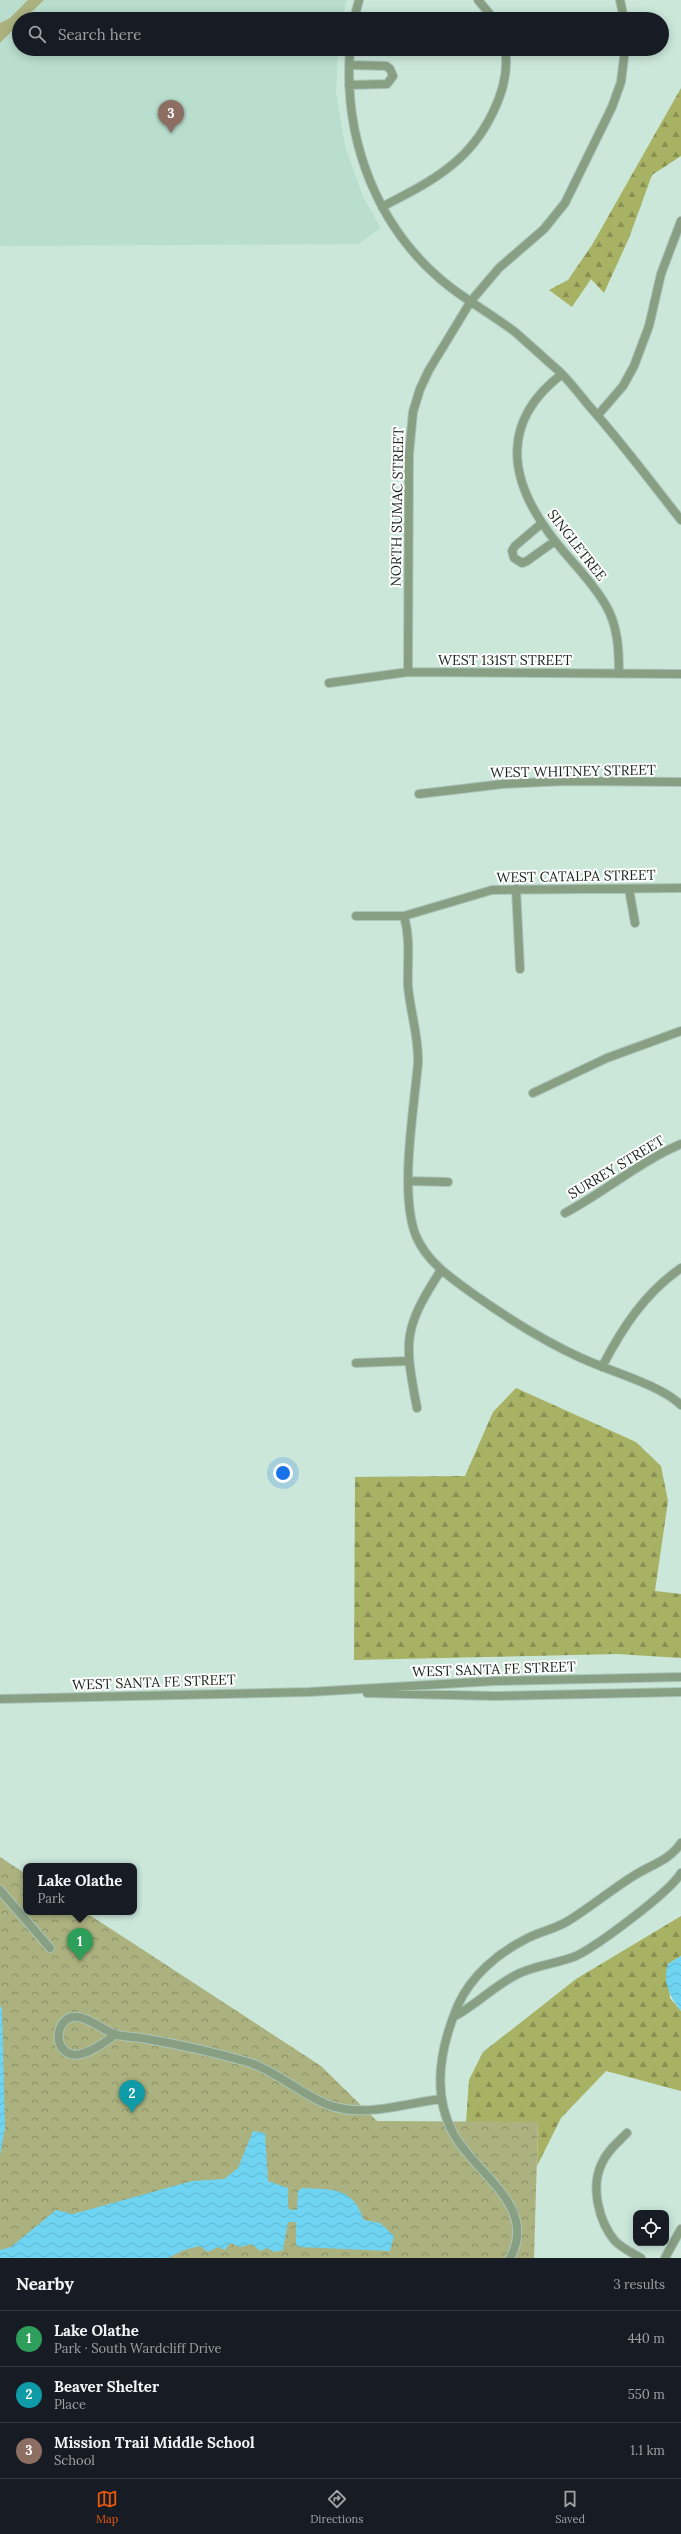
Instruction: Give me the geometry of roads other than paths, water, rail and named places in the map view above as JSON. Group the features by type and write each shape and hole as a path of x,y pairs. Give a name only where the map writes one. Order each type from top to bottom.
{"street":[{"path":"356,12 359,0"},
{"path":"478,0 488,12"},
{"path":"620,0 623,12"},
{"path":"350,56 348,85 357,144 382,207 389,220 419,259 450,287 514,332 562,374 678,510 681,520"},
{"path":"382,207 443,171 469,147 484,126 499,95 506,67 505,56"},
{"name":"NORTH SUMAC STREET","path":"408,672 409,454 413,412 429,370 470,301 499,268 544,229 565,203 612,107 621,82 624,56"},
{"path":"348,85 387,84 393,76 390,69 386,66 349,65"},
{"path":"598,416 623,386 634,366 649,326 661,274 681,221"},
{"name":"SINGLETREE","path":"562,374 553,380 530,408 520,426 517,465 522,485 542,523 596,590 611,615 616,630 619,674"},
{"path":"542,523 515,546 512,551 514,558 522,563 527,561 555,541"},
{"name":"WEST 131ST STREET","path":"329,683 408,672 681,674"},
{"name":"WEST WHITNEY STREET","path":"419,794 503,784 566,781 681,782"},
{"name":"WEST CATALPA STREET","path":"356,916 404,916 492,890 681,888"},
{"path":"516,889 520,969"},
{"path":"629,889 635,922"},
{"path":"404,916 409,932 409,988 418,1061 409,1181 412,1221 416,1235 423,1249 441,1270 500,1312 543,1339 665,1395 681,1405"},
{"path":"533,1093 607,1058 681,1031"},
{"name":"SURREY STREET","path":"565,1213 590,1200 638,1166 681,1144"},
{"path":"409,1181 448,1182"},
{"path":"602,1367 626,1323 657,1288 681,1268"},
{"path":"417,1408 408,1361 408,1346 414,1317 425,1294 441,1270"},
{"path":"356,1363 408,1361"},
{"name":"WEST SANTA FE STREET","path":"0,1699 309,1692 494,1681 681,1677"},
{"name":"WEST SANTA FE STREET","path":"309,1692 494,1696 681,1692"},
{"path":"510,2258 517,2237 513,2210 507,2198 466,2155 452,2132 442,2099 440,2066 443,2048 465,1992 496,1958 527,1938 566,1922 625,1881 668,1857 681,1843"},
{"path":"456,2016 469,2008 492,1989 517,1974 576,1956 593,1946 657,1897 681,1873"},
{"path":"0,1890 50,1948"},
{"path":"116,2034 78,2055 70,2055 61,2048 58,2035 62,2024 66,2020 79,2017 116,2034 146,2038 251,2062 316,2099 338,2108 362,2111 442,2099"},
{"path":"627,2133 613,2147 601,2164 597,2194 605,2227 616,2242 641,2258"},
{"path":"665,2258 681,2229"}],"water":[{"path":"681,1956 681,2011 670,1995 666,1971 668,1964"},
{"path":"0,2005 2,2009 5,2128 0,2155"},
{"path":"253,2131 265,2133 268,2181 288,2188 288,2209 297,2210 298,2191 302,2188 323,2189 340,2192 347,2195 354,2201 364,2220 380,2223 394,2236 390,2251 299,2247 296,2244 296,2222 288,2222 283,2250 275,2252 267,2248 260,2251 252,2244 240,2247 230,2243 225,2250 218,2247 208,2252 200,2246 184,2250 168,2258 0,2258 0,2250 11,2247 56,2210 73,2214 192,2181 224,2179 238,2168"}],"place":[{"name":"Mission Trail Middle School","path":"171,133"},
{"name":"Lake Olathe","path":"80,1961"},
{"name":"Beaver Shelter","path":"132,2113"}]}
